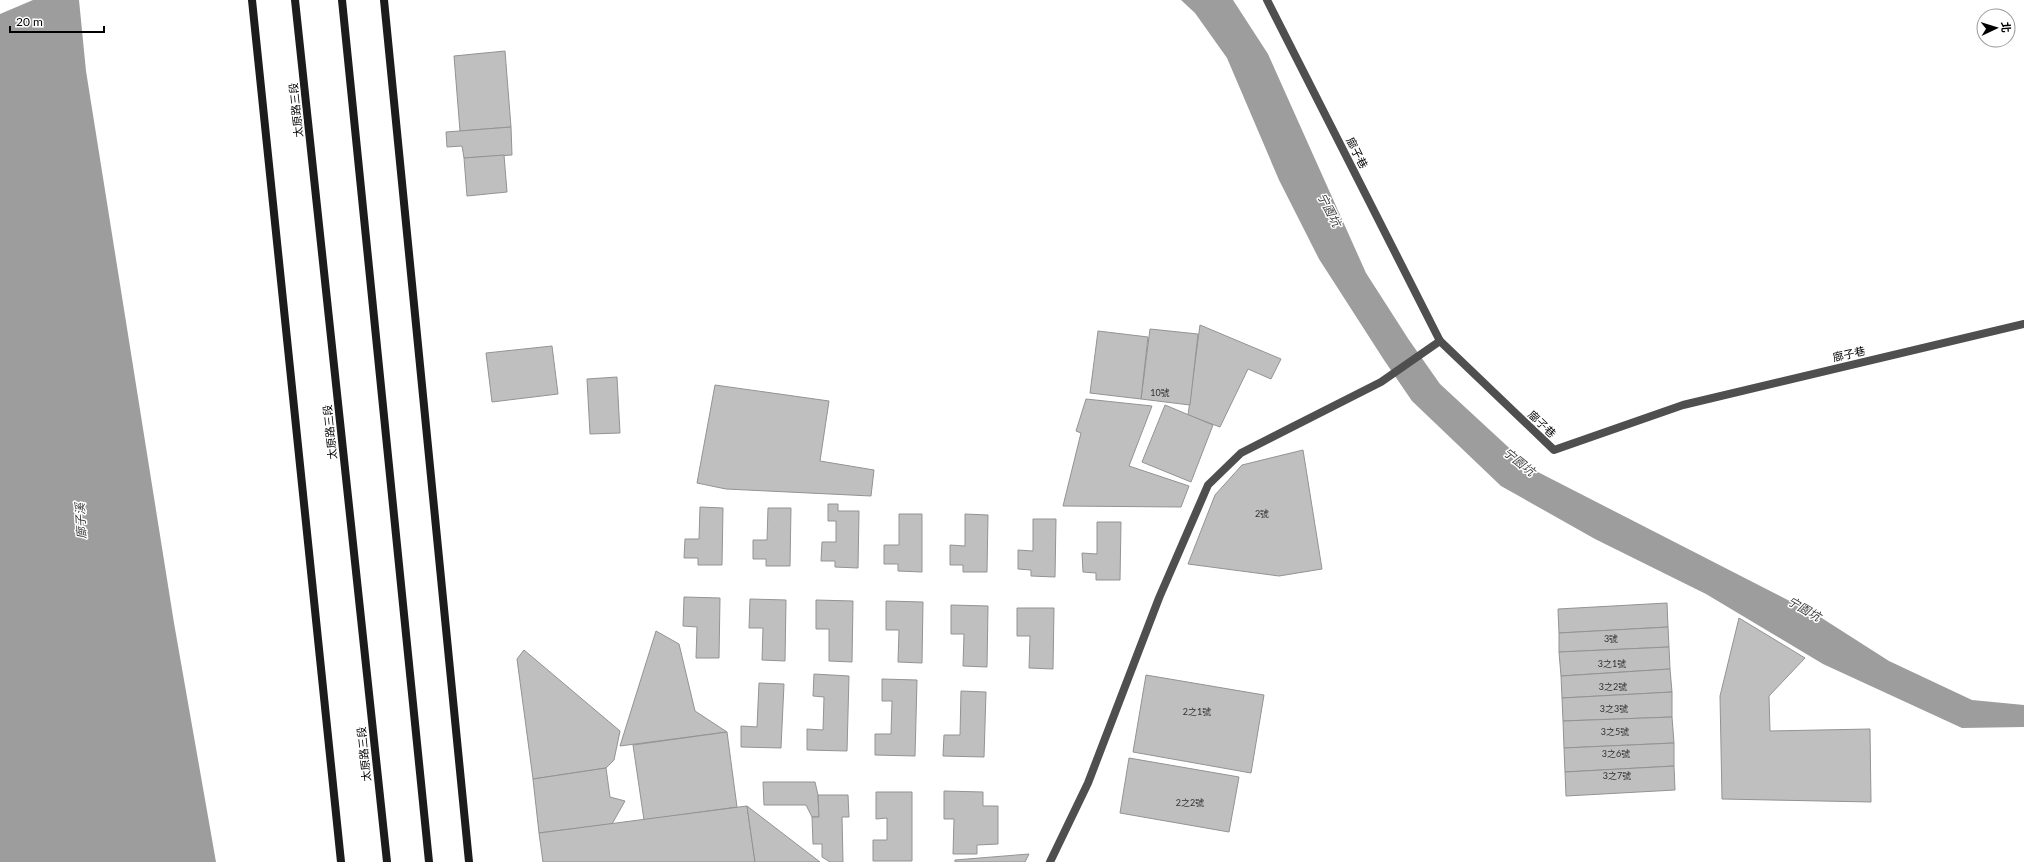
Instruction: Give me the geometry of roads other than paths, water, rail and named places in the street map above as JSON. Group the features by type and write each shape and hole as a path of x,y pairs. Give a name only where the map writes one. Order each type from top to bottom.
{"main road":[{"path":"252,0 341,862"},
{"name":"太原路三段","path":"296,0 387,862"},
{"path":"342,0 429,862"},
{"path":"384,0 469,862"}],"lane":[{"name":"廍子巷","path":"1267,0 1440,342 1554,450 1683,405 2024,324"},
{"path":"1050,862 1088,783 1159,598 1208,485 1241,453 1381,382 1440,342"}],"water":[{"name":"廍子溪","path":"0,0 79,0 86,71 174,623 216,862 0,862"},
{"name":"宁園坑","path":"1181,0 1233,0 1268,54 1366,273 1409,340 1440,384 1532,469 1817,615 1889,661 1972,700 2024,705 2024,727 1962,728 1823,664 1706,594 1595,539 1501,486 1412,401 1384,360 1319,259 1279,180 1227,58 1195,13"}]}
